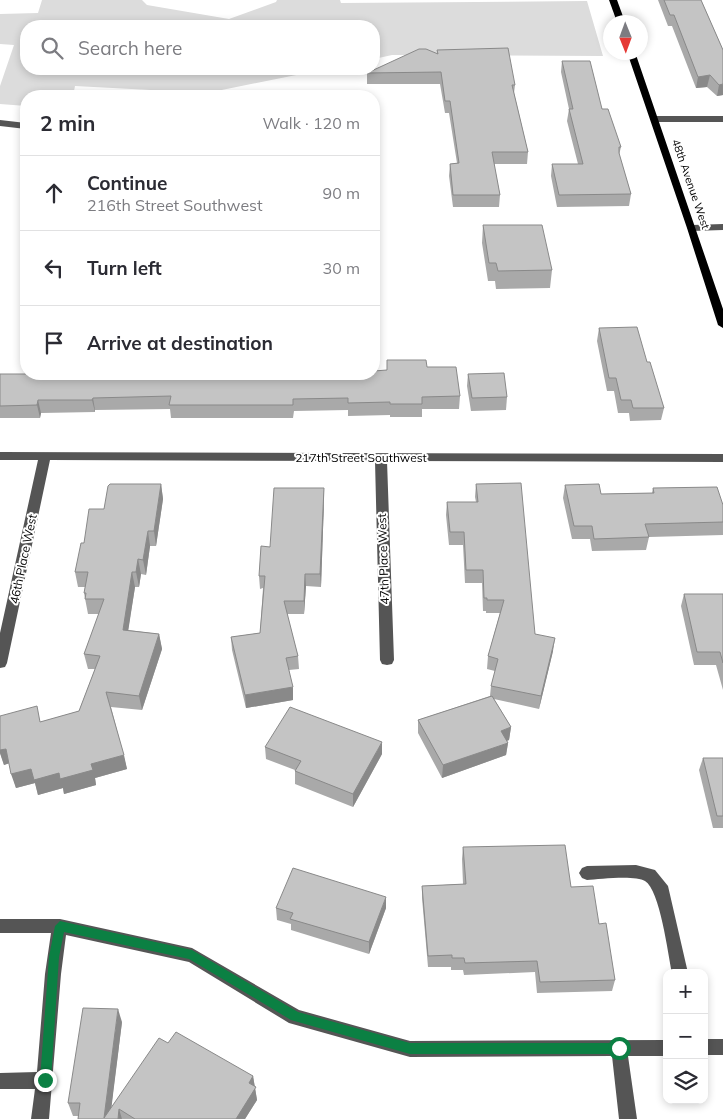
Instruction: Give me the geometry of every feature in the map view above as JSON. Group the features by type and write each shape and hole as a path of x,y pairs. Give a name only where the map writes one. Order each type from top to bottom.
{"main road":[{"path":"613,0 618,15"},
{"name":"48th Avenue West","path":"634,60 692,228 723,325"}],"street":[{"path":"655,119 723,119"},
{"path":"0,123 20,125"},
{"path":"692,228 723,227"},
{"name":"217th Street Southwest","path":"0,456 723,458"},
{"name":"46th Place West","path":"0,663 45,456"},
{"name":"47th Place West","path":"381,458 387,660"},
{"path":"586,873 636,872 650,875 663,890 679,969"},
{"path":"0,926 60,926 192,955 295,1017 410,1049 663,1048"},
{"path":"40,1119 45,1080 54,957 60,926"},
{"path":"708,1047 723,1047"},
{"path":"619,1048 628,1119"},
{"path":"0,1081 45,1080"}],"shaded area":[{"path":"42,0 142,0 147,5 229,19 277,0 340,0 341,3 587,1 603,56 392,55 380,58 380,20 20,20 20,75 296,75 222,90 150,90 75,86 74,90 20,90 20,106 0,104 0,86 14,45 0,44 0,14 38,13"}],"building":[{"path":"664,0 701,0 723,50 723,84 719,85 710,75 698,77 674,15 670,15"},
{"path":"508,48 515,85 512,85 528,152 492,152 500,195 453,195 450,164 459,163 450,101 445,101 441,72 380,73 380,67 419,49 426,49 438,54 437,50"},
{"path":"562,61 590,61 602,109 608,109 621,147 619,147 619,153 631,194 559,195 552,164 583,164 569,109 573,109"},
{"path":"483,225 542,225 552,270 498,271 496,263 489,263"},
{"path":"637,327 647,362 650,362 664,408 633,408 631,400 621,400 616,378 609,378 599,328"},
{"path":"387,360 426,360 427,367 456,367 460,396 422,397 422,404 390,404 390,402 348,403 348,398 293,399 293,405 169,405 171,396 93,398 92,400 38,400 37,405 0,406 0,374 20,374 20,380 380,380 380,371 387,370"},
{"path":"504,373 507,397 472,398 468,374"},
{"path":"521,483 535,634 555,638 541,696 491,686 498,659 488,656 504,600 487,600 487,598 484,598 483,570 466,570 464,532 450,532 447,502 478,502 476,484"},
{"path":"110,484 161,484 154,531 148,531 143,560 138,559 136,572 132,572 123,630 159,634 139,696 106,692 124,755 91,764 93,770 60,779 59,773 34,780 31,769 11,774 6,749 0,750 0,716 37,706 40,722 79,711 100,656 84,654 104,599 85,599 86,593 84,593 88,572 75,572 81,543 84,543 89,509 104,509"},
{"path":"599,484 601,494 654,493 653,488 717,487 723,505 723,522 645,524 649,537 594,539 592,526 574,526 565,485"},
{"path":"274,488 324,488 320,574 305,574 304,601 284,601 298,656 286,658 293,687 245,695 231,637 260,633 265,576 259,576 261,546 270,547"},
{"path":"684,594 723,594 723,663 720,652 697,652"},
{"path":"492,696 511,727 501,731 508,743 443,765 418,720"},
{"path":"290,707 382,742 353,794 295,771 301,761 265,747"},
{"path":"703,758 723,758 723,816 717,816"},
{"path":"565,845 571,887 593,886 599,924 606,923 615,980 540,982 537,961 465,963 464,958 452,958 452,955 428,956 422,886 466,884 463,847"},
{"path":"293,868 386,897 369,942 290,919 293,913 276,908"},
{"path":"83,1008 118,1009 104,1118 159,1038 168,1043 176,1032 253,1076 249,1083 256,1087 236,1119 135,1119 119,1109 118,1119 78,1119 80,1103 68,1103"}],"route":[{"path":"45,1080 54,957 60,926 192,955 295,1017 410,1049 619,1048"}]}
